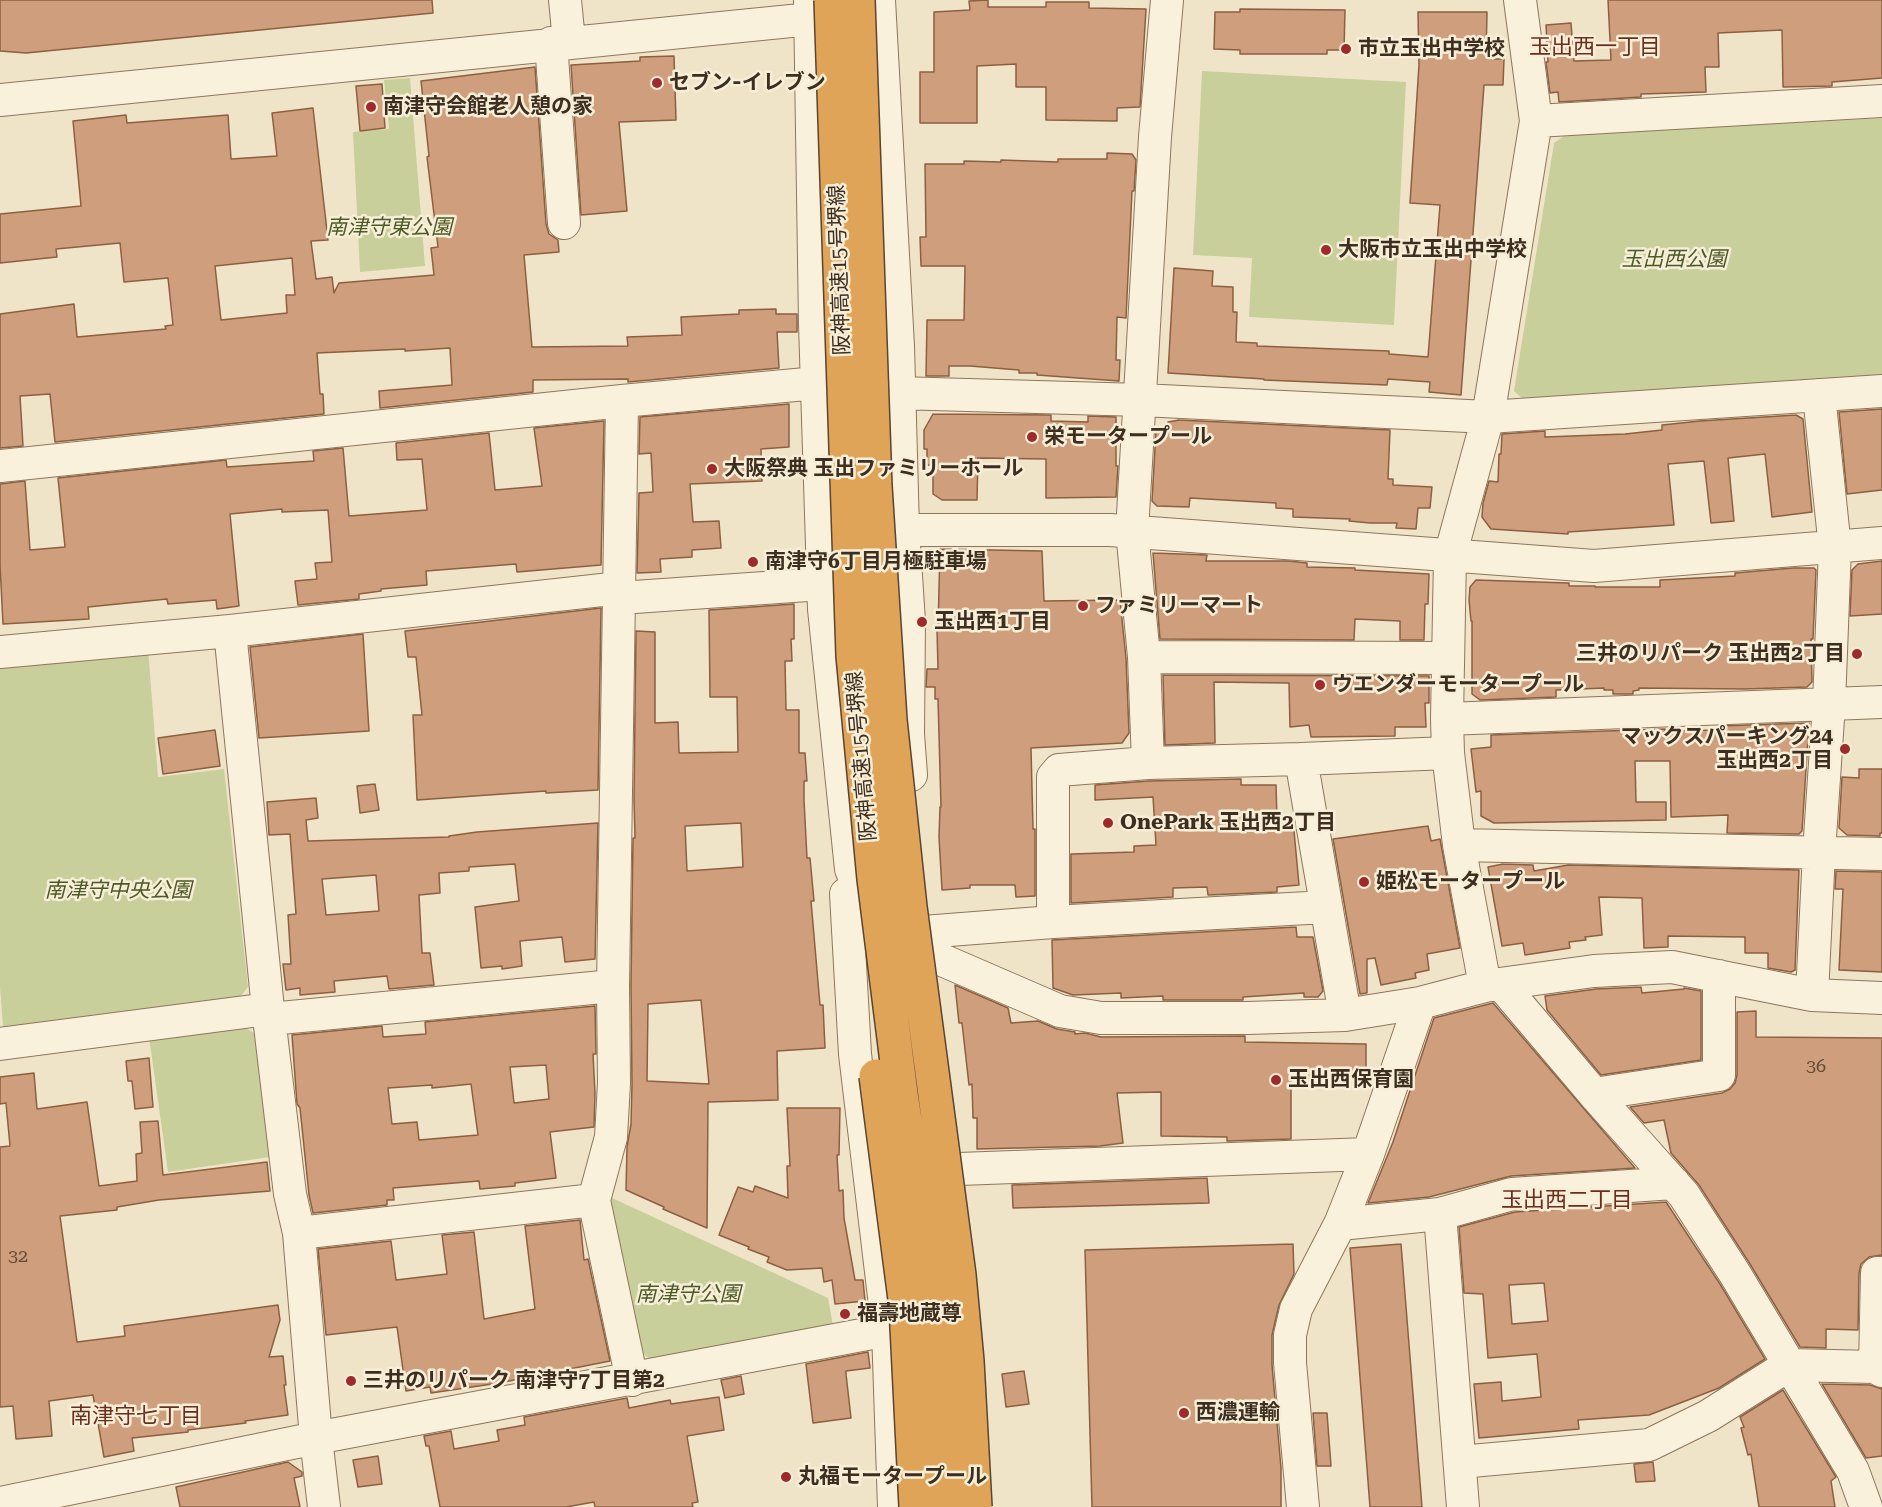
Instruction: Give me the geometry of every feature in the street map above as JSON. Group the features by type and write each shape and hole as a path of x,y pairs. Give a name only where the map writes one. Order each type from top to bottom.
{"highway":[{"name":"阪神高速15号堺線","path":"858,0 875,475 889,708 909,895 959,1275 967,1361 975,1507"},
{"name":"阪神高速15号堺線","path":"817,6 853,656 874,879 901,1095 928,1271 947,1464 948,1507"},
{"path":"853,656 851,795 854,882 906,1307 916,1507"}],"street":[{"path":"564,223 560,42 565,0"},
{"path":"879,0 898,346 903,530 909,621 908,734 925,943 959,1169 990,1507"},
{"path":"1148,763 1144,657 1132,531 1155,137 1167,0"},
{"path":"1520,0 1536,121 1488,417 1450,556 1447,658 1448,753 1459,845 1493,985 1684,1195 1735,1274 1852,1471 1866,1507"},
{"path":"0,100 560,42 817,6 817,383 822,584 851,869 867,910 920,1340 934,1507"},
{"path":"1536,121 1882,101"},
{"path":"0,466 622,401 817,383"},
{"path":"898,393 1141,400 1488,417 1882,391"},
{"path":"1812,995 1834,548 1819,395"},
{"path":"622,401 613,986 614,1083 610,1137 594,1200 632,1380"},
{"path":"820,527 903,530 1132,531 1594,566 1882,543"},
{"path":"0,652 620,593 822,584"},
{"path":"231,631 269,1014 290,1194 299,1233 324,1507"},
{"path":"1144,657 1447,658"},
{"path":"1447,719 1882,702"},
{"path":"1053,922 1053,777 1059,771 1148,763 1448,753"},
{"path":"1301,759 1345,1015"},
{"path":"1459,845 1882,854"},
{"path":"851,869 846,897 855,1054 888,1330 894,1507"},
{"path":"925,943 1053,922 1326,907"},
{"path":"925,943 1060,1011 1101,1018 1345,1015 1420,1003 1493,985 1594,971 1672,967 1812,995 1882,998"},
{"path":"1594,1094 1719,1075 1719,976"},
{"path":"0,1044 269,1014 613,986"},
{"path":"1303,1507 1290,1363 1290,1335 1296,1309 1340,1224 1368,1154 1420,1003"},
{"path":"959,1169 1368,1154"},
{"path":"1340,1224 1440,1214 1512,1194 1674,1183"},
{"path":"299,1233 594,1200"},
{"path":"1440,1214 1463,1507"},
{"path":"1460,1462 1649,1445 1708,1416 1789,1365 1879,1369 1877,1273 1882,1273"},
{"path":"0,1503 316,1438 888,1330"}],"green space":[{"path":"1202,71 1406,82 1394,325 1249,317 1252,258 1193,255"},
{"name":"南津守東公園","path":"410,78 425,266 360,272 353,132 389,129 384,80"},
{"name":"玉出西公園","path":"1882,118 1882,377 1524,400 1514,391 1554,143 1565,135"},
{"name":"南津守中央公園","path":"148,648 158,777 224,769 248,987 240,997 3,1027 0,987 0,665"},
{"path":"241,1025 254,1033 270,1157 168,1172 149,1037"},
{"name":"南津守公園","path":"610,1197 828,1298 833,1326 651,1360 640,1351"}],"building":[{"path":"0,0 432,0 433,13 26,53 0,51"},
{"path":"988,0 988,7 1046,7 1046,2 1089,2 1089,8 1146,9 1140,107 1117,108 1117,121 1046,120 1046,87 1016,87 1016,64 977,66 977,123 920,123 920,72 934,72 934,12 970,10 969,1"},
{"path":"1608,0 1882,0 1882,78 1832,82 1832,86 1783,87 1782,30 1718,33 1719,67 1705,67 1706,92 1641,94 1641,97 1559,102 1558,92 1550,93 1546,62 1548,62 1546,25 1571,23 1574,61 1611,60"},
{"path":"1240,9 1345,10 1344,50 1327,50 1327,54 1240,54 1240,50 1214,49 1215,12 1240,12"},
{"path":"1418,12 1487,12 1486,59 1504,59 1503,85 1484,85 1461,395 1429,392 1430,382 1388,379 1387,385 1168,373 1174,268 1213,271 1212,286 1233,287 1233,312 1237,312 1236,342 1257,343 1257,346 1389,351 1389,354 1428,357 1440,205 1410,203 1419,65"},
{"path":"674,56 676,120 619,122 627,211 581,215 571,65 640,61 640,57"},
{"path":"535,67 546,224 549,234 558,240 559,252 524,255 532,347 628,346 627,337 682,335 681,317 739,314 739,310 776,309 776,314 797,314 797,332 777,332 779,368 628,382 628,379 533,380 533,392 380,408 379,391 452,385 450,348 317,353 324,414 55,442 50,394 20,396 23,446 0,448 0,314 74,304 77,337 166,329 165,326 173,325 168,278 124,282 120,243 56,249 57,257 0,263 0,214 81,206 73,121 126,115 127,123 228,115 231,159 277,156 272,113 313,108 328,240 311,241 316,279 332,277 334,293 339,283 434,275 431,248 438,247 421,81","holes":["292,258 295,295 286,295 287,313 221,320 215,266"]},
{"path":"382,84 385,128 360,131 356,86"},
{"path":"1107,153 1132,154 1136,160 1134,191 1132,191 1126,318 1117,317 1116,360 1120,360 1119,381 1037,375 1037,373 1019,373 1019,370 970,366 949,366 949,376 926,376 927,320 964,320 965,266 921,266 920,237 926,237 925,164 964,164 964,161 1001,162 1001,160 1058,162 1058,159 1107,159"},
{"path":"789,404 789,447 761,449 762,481 690,484 693,522 719,521 721,548 692,550 692,557 660,559 661,572 637,573 639,493 653,492 651,453 639,454 640,417"},
{"path":"1882,409 1882,490 1847,494 1839,412"},
{"path":"933,414 1051,415 1051,421 1088,422 1088,416 1116,417 1116,466 1118,466 1116,497 1046,498 1046,459 978,458 977,500 942,500 933,494 933,465 927,465 927,449 924,449 924,430"},
{"path":"1796,415 1803,419 1812,512 1772,517 1765,454 1728,458 1734,521 1711,523 1704,461 1668,464 1674,525 1568,532 1568,534 1491,529 1482,517 1489,481 1498,482 1502,434 1545,431 1545,437 1625,434 1662,430 1662,425"},
{"path":"1179,420 1390,430 1388,479 1393,479 1393,485 1432,487 1430,508 1418,508 1416,529 1396,528 1397,523 1293,517 1293,509 1276,508 1276,503 1190,498 1189,507 1157,506 1152,501 1156,431 1167,432 1168,422"},
{"path":"604,421 601,565 517,572 516,564 426,571 427,585 381,589 381,591 359,594 359,599 298,605 295,581 317,579 315,563 332,562 328,510 282,512 282,509 230,514 239,606 217,609 216,600 168,604 167,599 88,607 89,619 3,624 0,484 25,481 30,550 65,547 58,478 226,460 227,467 314,461 313,451 343,448 349,516 427,510 422,459 397,460 396,443 489,433 495,490 542,486 534,428"},
{"path":"940,549 1042,551 1044,601 1120,600 1126,658 1129,733 1122,743 1031,748 1033,829 1035,829 1035,896 1016,897 1015,885 970,885 970,888 942,890 939,837 941,807 938,699 935,699 935,687 926,687 927,669 938,669"},
{"path":"1153,553 1207,555 1206,561 1288,561 1307,563 1307,567 1429,574 1424,640 1400,640 1400,621 1355,619 1354,640 1160,639"},
{"path":"1882,561 1882,614 1850,616 1852,570 1858,564"},
{"path":"1814,568 1816,570 1813,639 1811,639 1812,682 1807,687 1639,688 1633,691 1633,694 1613,694 1613,690 1604,690 1604,688 1556,690 1556,697 1480,700 1472,694 1472,621 1469,600 1470,587 1476,580 1569,583 1569,586 1595,587 1660,587 1660,580 1735,576 1735,573"},
{"path":"794,604 792,661 785,661 786,710 799,710 799,753 805,753 807,781 804,781 804,800 807,858 810,858 814,901 811,901 820,1005 823,1005 825,1048 777,1051 778,1100 708,1102 707,1228 626,1190 632,1084 631,986 633,838 635,838 636,631 655,632 655,723 678,722 679,753 738,752 737,697 710,697 709,610","holes":["741,823 743,867 687,871 685,826","701,1000 709,1084 647,1081 648,1004"]},
{"path":"601,608 598,790 546,793 546,791 417,800 413,715 422,715 416,657 408,657 405,631"},
{"path":"363,634 369,731 259,738 250,647"},
{"path":"1163,675 1429,676 1429,703 1425,703 1426,727 1395,727 1395,736 1311,737 1309,725 1290,727 1289,683 1214,682 1215,743 1165,745"},
{"path":"1809,723 1802,831 1799,834 1727,833 1728,815 1671,817 1670,761 1635,761 1636,802 1666,802 1666,820 1494,823 1481,816 1481,791 1476,792 1471,749 1491,747 1491,735 1665,729 1665,731 1720,730 1720,726"},
{"path":"215,730 220,766 163,774 158,738"},
{"path":"1859,769 1882,769 1882,833 1880,836 1847,835 1839,828 1842,777 1859,778"},
{"path":"1241,779 1241,785 1276,785 1277,820 1293,820 1299,885 1277,887 1277,892 1208,895 1207,887 1173,888 1173,897 1071,903 1071,854 1134,852 1134,846 1156,845 1153,797 1095,800 1095,785"},
{"path":"375,784 379,810 360,813 357,786"},
{"path":"316,798 318,818 306,820 308,841 449,837 477,832 598,823 595,959 565,962 562,937 520,941 522,966 502,969 502,966 481,968 475,907 519,901 515,864 469,867 469,871 439,873 440,893 419,895 422,953 430,953 434,985 389,989 387,976 334,981 335,992 300,995 300,988 286,990 283,964 291,964 288,915 296,914 290,834 269,835 267,802","holes":["376,875 379,911 326,915 322,879"]},
{"path":"1428,826 1431,841 1440,839 1460,948 1427,954 1429,970 1415,973 1416,978 1381,985 1375,958 1367,959 1367,993 1360,994 1333,839"},
{"path":"1503,864 1533,865 1534,871 1568,865 1799,870 1795,970 1791,972 1768,968 1768,953 1745,953 1745,937 1668,936 1668,947 1644,948 1642,898 1599,897 1602,935 1569,942 1570,948 1525,955 1523,943 1502,946 1488,867"},
{"path":"1836,871 1882,872 1882,972 1839,970 1843,889 1835,889"},
{"path":"1296,927 1297,937 1313,937 1323,991 1318,997 1304,997 1304,993 1243,997 1243,1000 1163,1000 1163,996 1121,998 1121,993 1073,995 1053,988 1052,940"},
{"path":"955,985 1008,1008 1011,1023 1038,1021 1057,1029 1075,1032 1075,1034 1085,1033 1101,1037 1245,1036 1245,1042 1366,1044 1366,1077 1291,1079 1291,1139 1227,1141 1227,1137 1161,1136 1161,1092 1117,1093 1123,1143 1100,1146 977,1149 977,1118 973,1118 972,1084 969,1085"},
{"path":"1641,987 1642,993 1684,988 1701,991 1701,1060 1601,1075 1547,1010 1545,996 1596,989"},
{"path":"1493,1003 1635,1168 1511,1176 1429,1197 1368,1203 1393,1142 1434,1018"},
{"path":"595,1006 594,1127 550,1132 556,1178 515,1183 515,1186 480,1189 479,1181 393,1188 394,1200 387,1200 387,1205 313,1213 300,1108 297,1104 292,1035 382,1026 383,1037 426,1034 425,1022","holes":["546,1065 549,1099 514,1103 510,1067","471,1084 478,1135 419,1140 417,1122 392,1124 388,1088 432,1085 432,1088"]},
{"path":"1756,1011 1756,1037 1882,1038 1882,1255 1869,1257 1861,1264 1858,1330 1826,1329 1826,1348 1800,1347 1699,1185 1671,1153 1664,1120 1644,1123 1630,1107 1722,1093 1730,1089 1737,1075 1737,1012"},
{"path":"149,1058 153,1107 135,1109 132,1081 128,1081 126,1061"},
{"path":"34,1073 37,1109 87,1102 99,1186 137,1181 136,1154 142,1153 140,1122 158,1121 163,1175 267,1162 270,1191 159,1200 117,1207 117,1210 60,1216 77,1342 125,1336 124,1326 278,1305 280,1320 269,1357 283,1356 288,1415 188,1430 188,1432 132,1438 134,1451 104,1457 93,1395 49,1401 52,1436 16,1439 13,1406 0,1407 0,1147 10,1146 6,1103 0,1104 0,1077"},
{"path":"787,1108 840,1108 839,1155 837,1155 839,1191 843,1190 844,1218 855,1280 863,1280 865,1301 835,1304 832,1280 824,1282 822,1268 787,1270 767,1262 769,1257 719,1235 738,1187 753,1192 755,1186 788,1198 787,1166 790,1166"},
{"path":"1207,1178 1209,1203 1013,1208 1012,1185"},
{"path":"1666,1202 1720,1284 1765,1359 1719,1388 1649,1415 1578,1420 1579,1429 1479,1438 1474,1384 1501,1382 1502,1401 1541,1397 1537,1354 1488,1358 1483,1294 1464,1293 1459,1227 1515,1212","holes":["1544,1283 1548,1321 1512,1324 1509,1285"]},
{"path":"580,1220 584,1260 588,1259 610,1361 499,1383 431,1393 430,1387 406,1391 397,1327 326,1335 318,1249 391,1241 396,1280 447,1274 442,1235 474,1232 484,1319 535,1309 525,1226"},
{"name":"西濃運輸","path":"1293,1244 1294,1274 1279,1305 1272,1335 1272,1365 1281,1468 1281,1507 1092,1507 1085,1250"},
{"path":"1401,1244 1422,1507 1370,1507 1350,1248"},
{"path":"868,1352 870,1368 846,1371 851,1418 813,1423 806,1364"},
{"path":"1024,1371 1029,1404 1006,1407 1002,1374"},
{"path":"741,1376 744,1394 725,1398 721,1380"},
{"path":"1822,1384 1870,1385 1882,1389 1882,1456 1866,1458"},
{"path":"1783,1390 1836,1477 1831,1481 1835,1507 1759,1507 1751,1454 1748,1455 1741,1428 1744,1427 1740,1417"},
{"path":"719,1397 724,1430 687,1436 698,1502 692,1503 693,1507 595,1507 594,1502 566,1507 440,1507 429,1446 426,1446 424,1436 451,1431 454,1449 499,1441 497,1430 525,1425 524,1417 627,1398 629,1408 670,1400 671,1404"},
{"path":"1313,1413 1327,1413 1331,1466 1317,1466"},
{"path":"378,1456 382,1484 358,1487 353,1460"},
{"path":"288,1462 302,1472 302,1476 294,1478 300,1507 180,1507 176,1487"},
{"path":"1653,1462 1655,1481 1636,1482 1634,1464"}],"place":[{"name":"市立玉出中学校","path":"1346,49"},
{"name":"セブン-イレブン","path":"657,83"},
{"name":"南津守会館老人憩の家","path":"371,107"},
{"name":"大阪市立玉出中学校","path":"1326,250"},
{"name":"栄モータープール","path":"1032,437"},
{"name":"大阪祭典 玉出ファミリーホール","path":"712,469"},
{"name":"南津守6丁目月極駐車場","path":"753,562"},
{"name":"ファミリーマート","path":"1083,606"},
{"name":"玉出西1丁目","path":"922,622"},
{"name":"三井のリパーク 玉出西2丁目","path":"1857,654"},
{"name":"ウエンダーモータープール","path":"1320,685"},
{"name":"マックスパーキング24 玉出西2丁目","path":"1845,749"},
{"name":"OnePark 玉出西2丁目","path":"1108,823"},
{"name":"姫松モータープール","path":"1364,882"},
{"name":"玉出西保育園","path":"1276,1080"},
{"name":"福壽地蔵尊","path":"845,1314"},
{"name":"三井のリパーク 南津守7丁目第2","path":"351,1381"},
{"name":"西濃運輸","path":"1184,1413"},
{"name":"丸福モータープール","path":"786,1477"}],"district":[{"name":"玉出西一丁目","path":"1595,48"},
{"name":"玉出西二丁目","path":"1567,1201"},
{"name":"南津守七丁目","path":"136,1417"}]}
